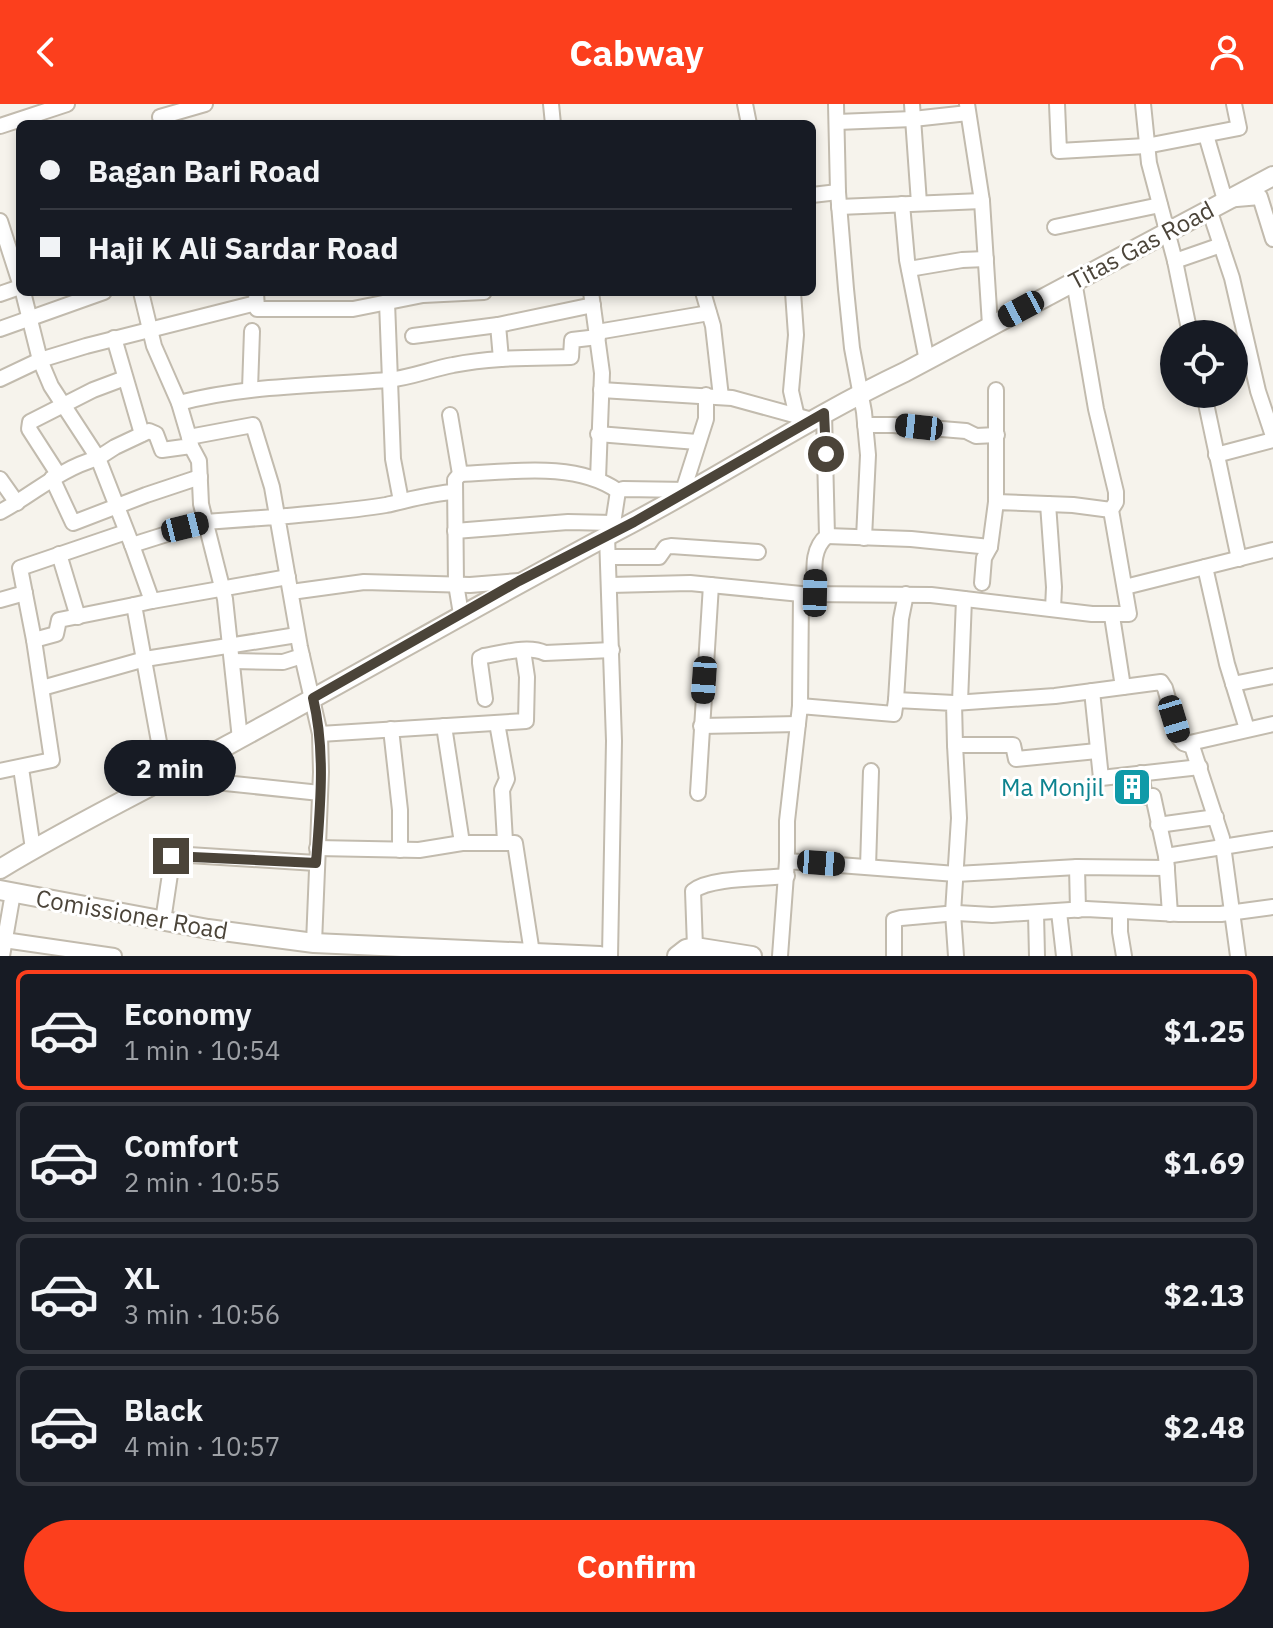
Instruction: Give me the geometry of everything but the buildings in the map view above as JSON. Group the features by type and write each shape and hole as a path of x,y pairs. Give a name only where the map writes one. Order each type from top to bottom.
{"street":[{"path":"18,120 67,104"},
{"path":"159,115 205,104"},
{"path":"836,104 838,199 852,348 865,425 868,484 864,538"},
{"path":"1057,104 1059,151 1146,146 1239,128 1234,104"},
{"path":"1143,104 1146,146 1187,320"},
{"path":"837,122 968,108 982,201 990,325"},
{"path":"912,112 919,203"},
{"path":"1206,135 1221,245 1273,438 1216,455"},
{"name":"Titas Gas Road","path":"0,869 686,491 811,417 927,361 1273,176"},
{"path":"816,196 902,204 982,201"},
{"path":"1217,205 1260,197 1273,239"},
{"path":"902,204 909,269 927,361"},
{"path":"1055,227 1160,205"},
{"path":"0,221 11,256"},
{"path":"1175,261 1221,245"},
{"path":"909,269 986,259"},
{"path":"610,585 711,585 808,594 906,594 1112,616 1129,614 1111,510 1116,502 1116,492 1096,409 1074,281"},
{"path":"24,296 40,360 51,386 98,458 152,601"},
{"path":"0,329 93,296"},
{"path":"142,296 159,362 179,403 199,461 205,522 223,588 240,739"},
{"path":"0,379 40,360 256,298 257,309 293,310 353,309 409,296"},
{"path":"618,491 686,491 706,417 704,413 714,396 719,366 704,296"},
{"path":"793,296 796,335 791,391 811,417 827,536"},
{"path":"413,336 498,325 592,299 602,373 598,479"},
{"path":"382,300 390,380 393,459 401,501"},
{"path":"179,403 250,389 390,380 454,365 501,359 571,357 572,340 709,313"},
{"path":"498,325 501,359"},
{"path":"250,389 252,331"},
{"path":"114,338 142,434"},
{"path":"125,378 93,390 28,425 55,476 71,523 200,477"},
{"path":"601,390 714,396 811,417"},
{"path":"982,583 996,502 996,390"},
{"path":"1207,408 1239,559"},
{"path":"450,415 460,474"},
{"path":"0,512 55,476 98,458 142,434 154,431 162,450 253,425 272,487 297,635 320,734 314,943"},
{"path":"865,425 966,431 976,436 997,435"},
{"path":"598,434 697,442"},
{"path":"461,614 456,584 455,531 455,480 460,474 540,471 577,474 598,479 618,491"},
{"path":"0,479 17,503"},
{"path":"610,956 614,741 608,557 618,491"},
{"path":"0,771 52,760 20,568 59,554 205,522 364,508 455,492"},
{"path":"996,502 1111,510"},
{"path":"1048,504 1053,609"},
{"path":"455,531 568,522 611,531"},
{"path":"780,956 787,868 787,821 808,594 819,543 827,536 911,539 990,547"},
{"path":"608,557 659,557 666,547 671,546 758,552"},
{"path":"1125,587 1273,550"},
{"path":"59,554 78,617"},
{"path":"1205,567 1247,729"},
{"path":"34,640 56,634 59,620 223,588 364,582 456,584 519,581"},
{"path":"698,793 711,585"},
{"path":"0,600 25,593"},
{"path":"800,706 894,714 901,619 906,594"},
{"path":"956,956 953,913 959,818 955,745 964,599"},
{"path":"134,605 159,742"},
{"path":"1112,616 1123,687"},
{"path":"42,688 145,659 297,635"},
{"path":"485,699 480,658 523,650 545,653 612,650"},
{"path":"320,734 526,721 527,677 523,650"},
{"path":"232,661 283,662 302,656"},
{"path":"1233,684 1273,676"},
{"path":"896,700 957,702 1161,682 1179,738 1185,744 1273,724"},
{"path":"1092,691 1101,778 1200,767"},
{"path":"497,723 507,779 502,790 505,841"},
{"path":"701,726 798,724"},
{"path":"444,726 462,843"},
{"path":"391,729 400,810 400,850"},
{"path":"1190,743 1223,846 1238,956"},
{"path":"955,745 1013,745 1016,759 1097,751"},
{"path":"21,768 33,849"},
{"path":"180,771 196,780 320,793"},
{"path":"868,867 871,771"},
{"path":"1141,773 1145,797 1153,796 1166,862 1170,914"},
{"path":"1158,825 1216,817"},
{"path":"695,947 693,891 700,886 787,868 868,867 956,874 1166,862 1223,846 1273,839"},
{"path":"163,921 173,854 317,856 505,841 515,843 518,849 532,953"},
{"path":"1077,867 1078,910"},
{"path":"2,956 7,892"},
{"name":"Comissioner Road","path":"7,892 163,921 314,943 422,952 600,956"},
{"path":"894,956 894,920 953,913 1078,910 1170,914 1273,907"},
{"path":"1120,911 1124,956"},
{"path":"1059,912 1064,956"},
{"path":"1036,913 1037,956"},
{"path":"4,940 114,956"},
{"path":"677,956 695,947 749,956"}],"place":[{"name":"Ma Monjil","path":"1132,787"}],"route":[{"path":"171,856 316,863 321,772 320,734 313,698 519,581 634,522 824,413 826,454"}]}
